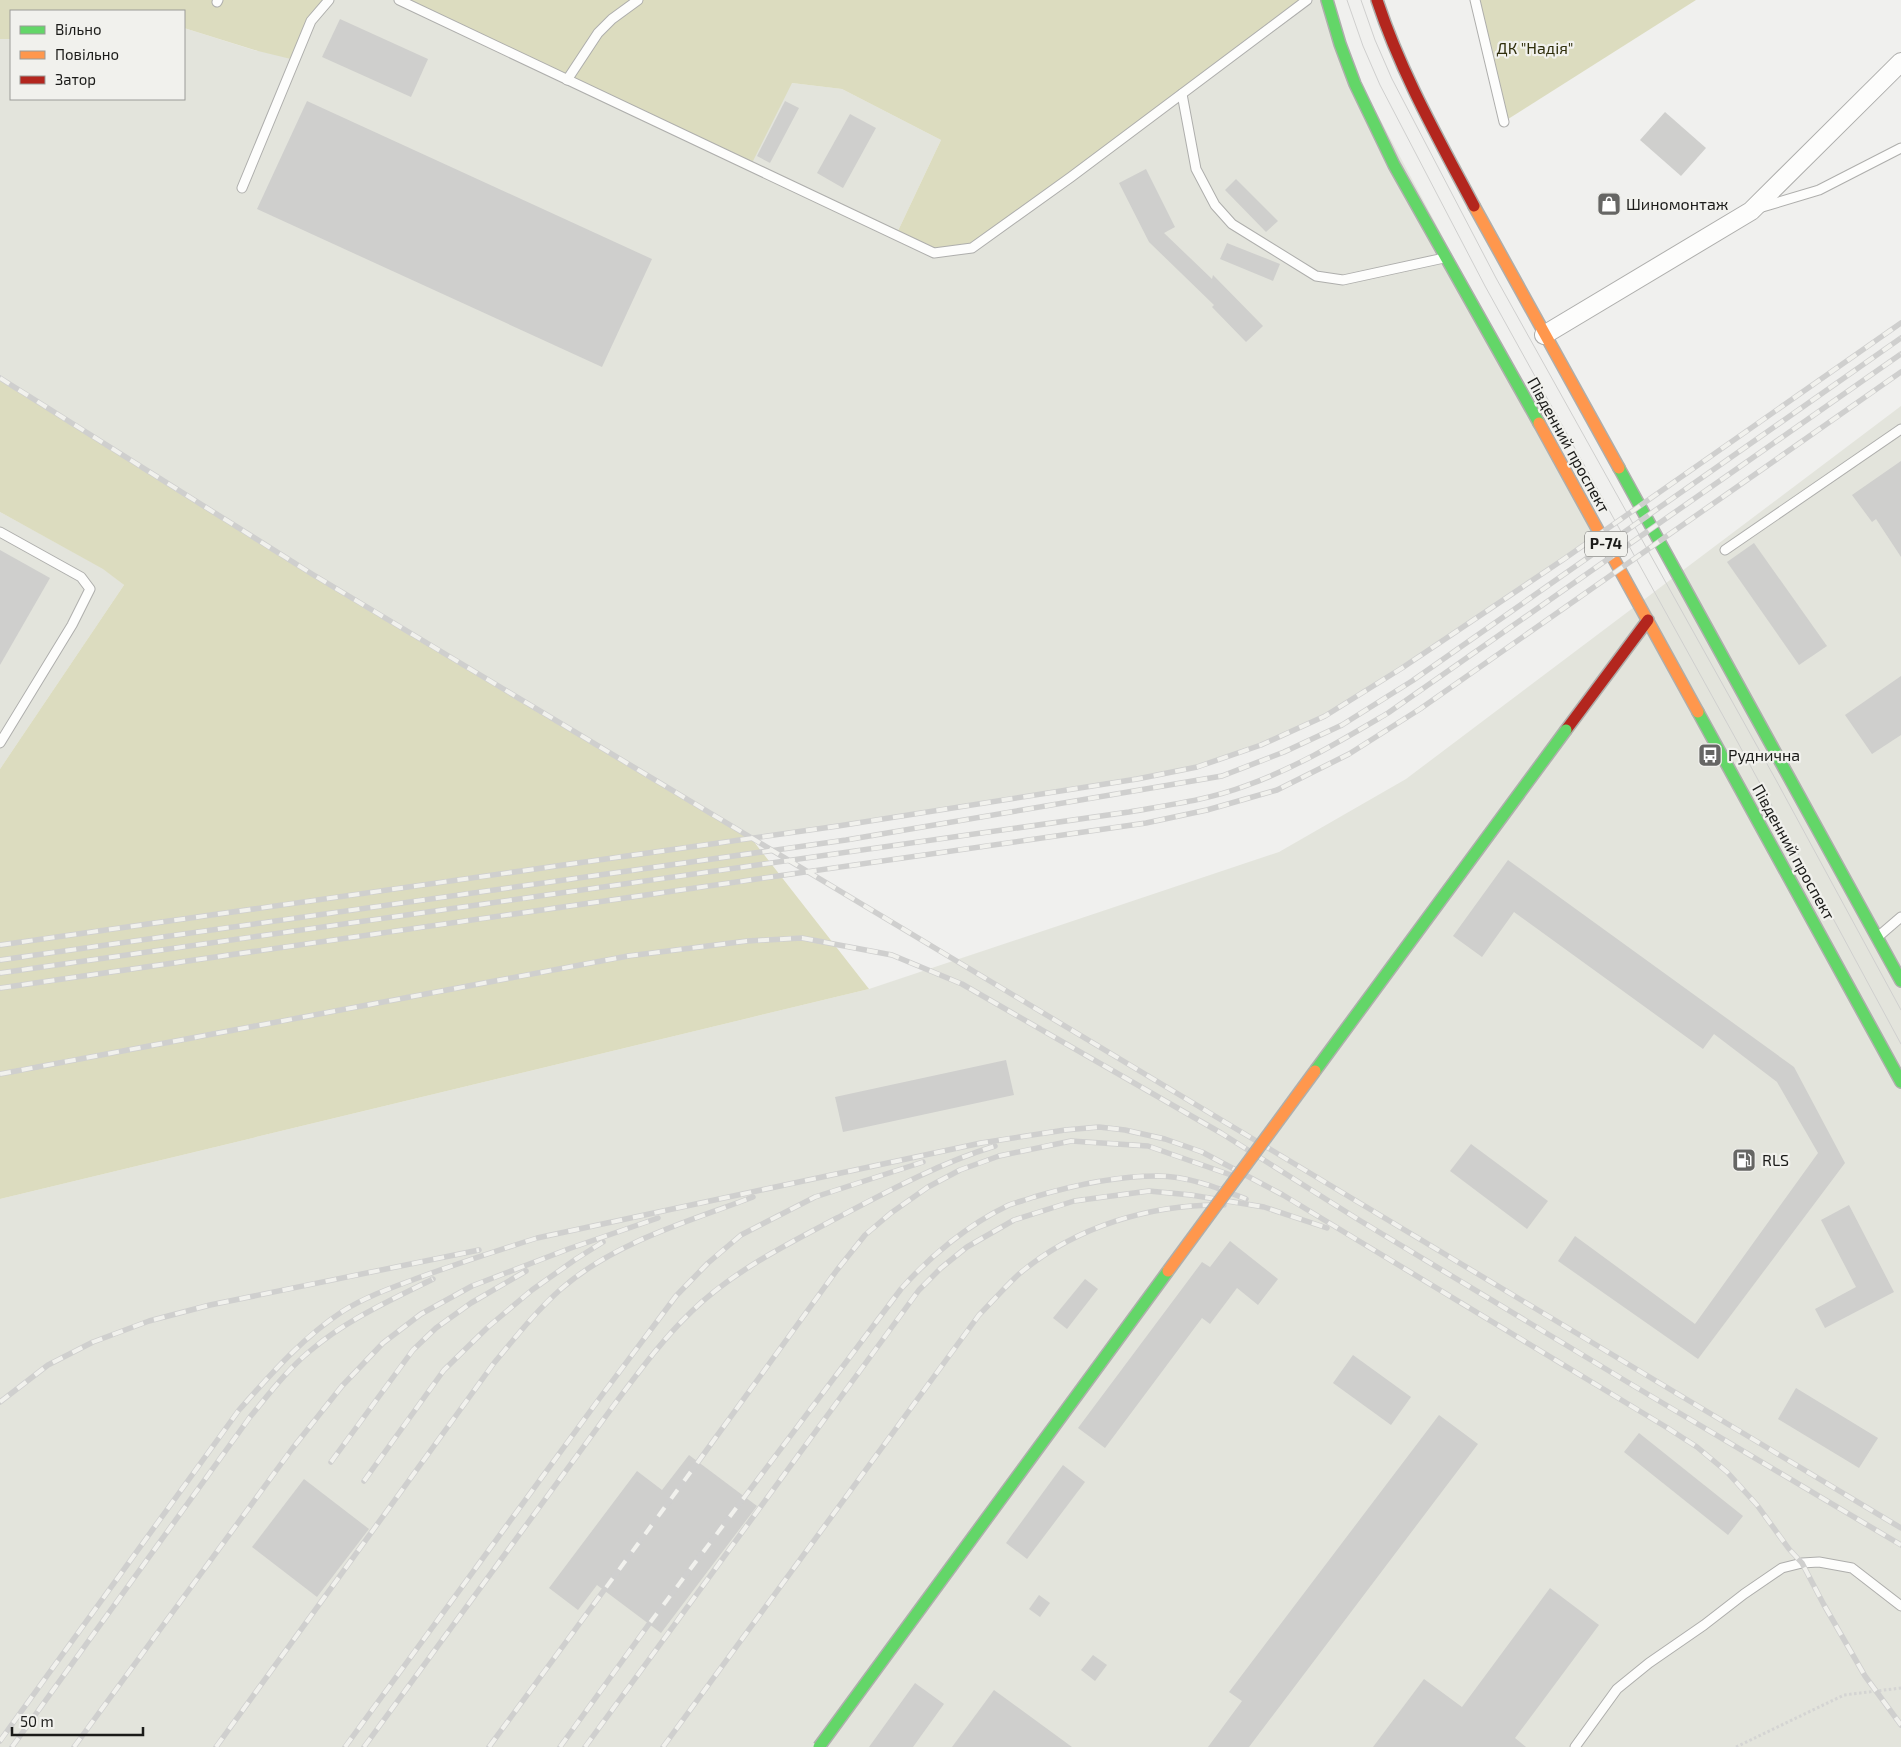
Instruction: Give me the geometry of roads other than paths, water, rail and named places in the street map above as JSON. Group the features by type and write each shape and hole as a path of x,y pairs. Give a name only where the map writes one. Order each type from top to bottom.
{"main road":[{"name":"Південний проспект","path":"1327,0 1340,44 1355,84 1394,165 1648,620 1901,1082"},
{"name":"Південний проспект","path":"1377,0 1385,25 1409,83 1544,335 1680,576 1901,981"},
{"path":"819,1747 1648,620"}],"street":[{"path":"1544,335 1751,211 1901,62"}],"lane":[{"path":"242,188 311,21 329,0"},
{"path":"399,0 934,253 972,248 1071,177 1307,0"},
{"path":"567,80 598,33 612,19 638,0"},
{"path":"1475,0 1504,122"},
{"path":"1182,94 1196,169 1215,204 1232,224 1302,268 1316,276 1343,280 1446,258"},
{"path":"1751,211 1818,190 1901,148"},
{"path":"1725,550 1901,429"},
{"path":"0,532 81,577 90,590 72,625 0,743"},
{"path":"1877,937 1901,918"},
{"path":"1575,1747 1617,1689 1649,1662 1704,1625 1782,1568 1802,1563 1819,1562 1852,1568 1901,1606"}],"tram line":[{"path":"1347,0 1363,46 1380,85 1485,286 1737,741 1901,1044"},
{"path":"1361,0 1375,40 1392,79 1496,278 1776,780 1901,1010"}],"railway":[{"path":"0,945 838,826 1137,779 1197,767 1261,745 1325,716 1402,668 1564,559 1901,323"},
{"path":"0,960 846,840 1222,776 1284,752 1342,725 1412,681 1901,338"},
{"path":"0,973 1129,812 1188,802 1231,791 1264,779 1301,762 1388,713 1901,354"},
{"path":"0,988 1146,823 1207,810 1277,790 1349,754 1420,709 1901,372"},
{"path":"0,378 312,574 1901,1528"},
{"path":"0,1074 628,956 747,941 802,938 892,955 962,984 1221,1133 1359,1220 1901,1545"},
{"path":"0,1741 239,1410 275,1370 301,1345 328,1322 351,1306 415,1279 537,1238 981,1143 1065,1130 1099,1127 1125,1130 1165,1139 1202,1152 1283,1195 1697,1447 1727,1472 1757,1505 1789,1549 1802,1563 1865,1676 1901,1725"},
{"path":"489,1747 837,1270 865,1235 891,1213 928,1187 960,1170 999,1156 1071,1141 1148,1146 1231,1175"},
{"path":"364,1747 641,1369 660,1345 691,1312 707,1297 742,1271 799,1238 914,1178 995,1146"},
{"path":"345,1747 676,1296 708,1263 741,1235 815,1197 923,1162"},
{"path":"560,1747 649,1624 901,1289 937,1253 965,1231 1009,1205 1064,1189 1111,1179 1142,1176 1180,1178 1192,1180 1246,1199"},
{"path":"585,1747 919,1290 941,1268 967,1247 1014,1220 1074,1201 1149,1191 1191,1195 1264,1207 1327,1228"},
{"path":"216,1747 494,1363 543,1306 561,1289 604,1258 652,1235 753,1197"},
{"path":"663,1747 979,1315 1019,1274 1041,1257 1065,1243 1115,1221 1169,1209 1224,1205"},
{"path":"74,1747 292,1449 342,1386 383,1343 421,1314 472,1286 571,1248 658,1218"},
{"path":"364,1481 444,1370 488,1327 532,1290 603,1242"},
{"path":"0,1402 48,1365 93,1342 149,1321 210,1305 479,1250"},
{"path":"331,1462 413,1350 436,1328 471,1303 526,1271"},
{"path":"12,1747 250,1417 286,1374 310,1351 338,1330 369,1311 433,1279"}],"place":[{"name":"Шиномонтаж","path":"1609,204"},
{"name":"Руднична","path":"1710,755"},
{"name":"RLS","path":"1744,1160"}],"park label":[{"name":"ДК \"Надія\"","path":"1535,48"}]}
